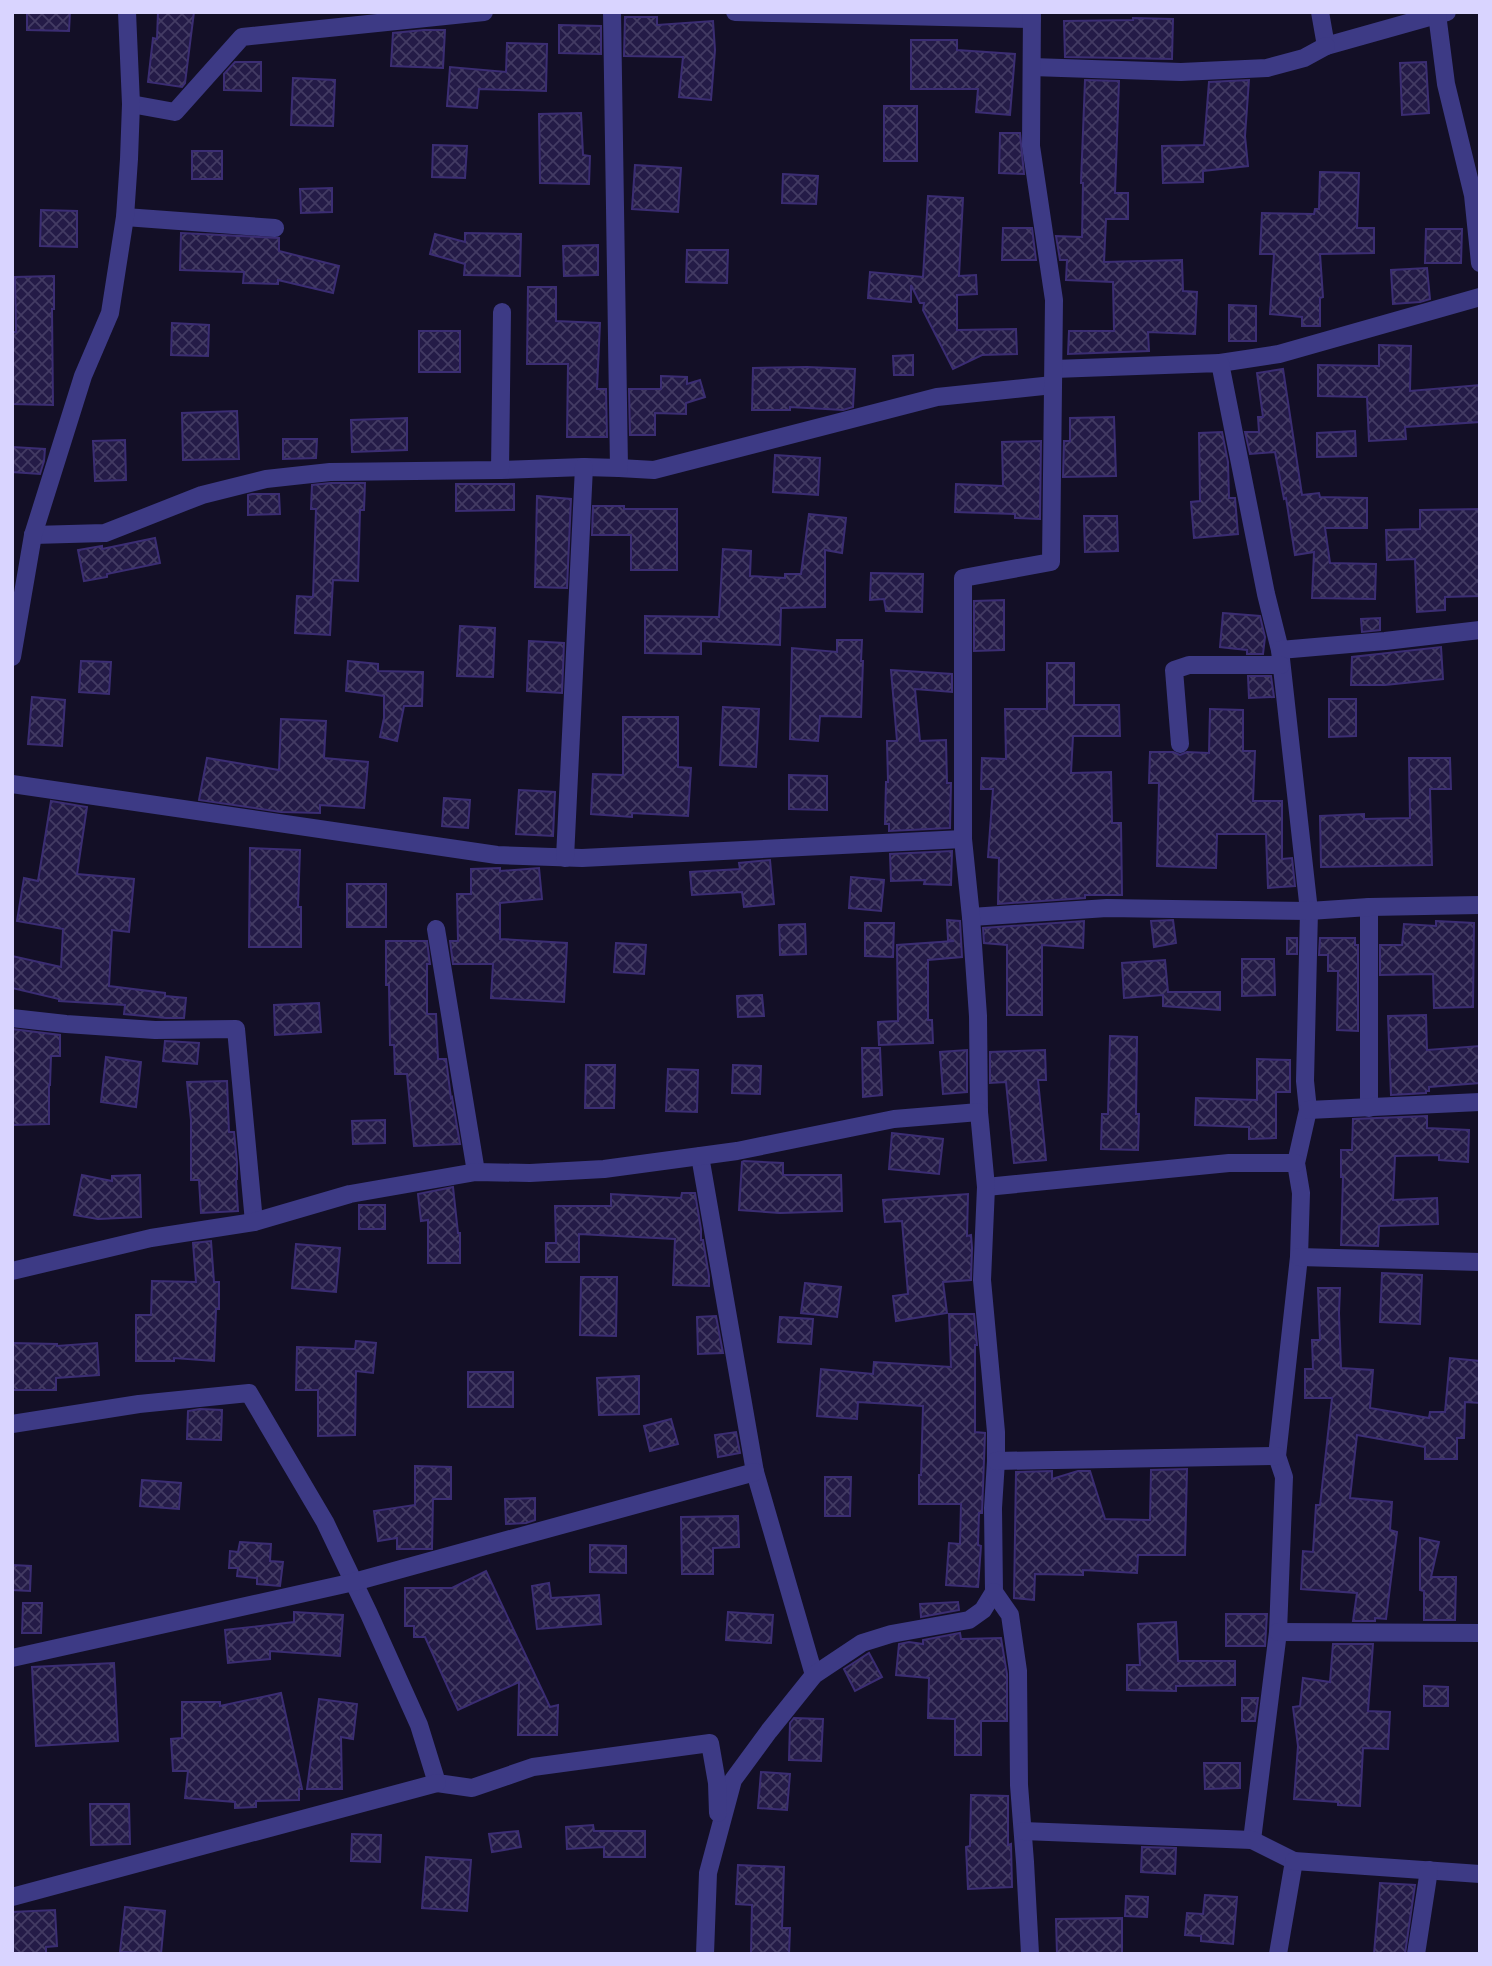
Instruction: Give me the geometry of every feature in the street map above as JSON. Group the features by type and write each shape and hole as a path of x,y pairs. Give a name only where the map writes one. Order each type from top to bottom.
{"street":[{"path":"12,657 33,535 83,376 110,313 125,217 131,104 127,12"},
{"path":"131,104 176,112 242,37 484,12"},
{"path":"612,12 619,468"},
{"path":"705,1954 708,1873 733,1780 814,1675 862,1643 891,1634 970,1620 983,1610 994,1592 996,1432 982,1280 986,1187 979,1112 978,1016 963,839 963,578 1051,562 1055,300 1031,146 1032,16 735,12"},
{"path":"1320,12 1326,46"},
{"path":"1031,67 1181,72 1267,68 1304,58 1326,46 1442,13 1446,84 1473,195 1480,263"},
{"path":"125,217 275,228"},
{"path":"33,535 105,533 202,495 266,479 330,472 584,467 654,470 937,397 1053,377 1220,363 1279,354 1480,297"},
{"path":"499,470 502,312"},
{"path":"1220,363 1280,657 1309,911 1305,1081 1308,1110 1296,1163 1301,1192 1299,1257 1277,1456 1284,1477 1278,1632 1252,1840"},
{"path":"565,858 584,467"},
{"path":"1180,744 1174,670 1189,665 1280,657 1480,630"},
{"path":"12,784 497,855 565,858 963,839"},
{"path":"971,917 1107,908 1309,911 1480,905"},
{"path":"1369,907 1369,1108"},
{"path":"436,929 476,1172"},
{"path":"12,1017 65,1024 155,1030 236,1029 254,1222"},
{"path":"1308,1110 1480,1102"},
{"path":"12,1271 151,1238 254,1222 350,1194 476,1172 530,1173 604,1169 737,1151 894,1119 979,1112"},
{"path":"700,1156 755,1472 814,1675"},
{"path":"986,1187 1229,1163 1296,1163"},
{"path":"1299,1257 1480,1262"},
{"path":"12,1424 139,1404 249,1394 325,1522 354,1582 419,1725 437,1783"},
{"path":"996,1461 1277,1456"},
{"path":"12,1658 354,1582 755,1472"},
{"path":"994,1592 1010,1615 1018,1671 1017,1735 1030,1954"},
{"path":"1278,1632 1480,1633"},
{"path":"12,1897 437,1783 472,1788 533,1767 710,1743 717,1783 718,1834"},
{"path":"1023,1831 1252,1840 1294,1861 1480,1874"},
{"path":"1278,1954 1294,1861"},
{"path":"1416,1954 1429,1870"}],"building":[{"path":"27,12 70,12 69,31 27,30"},
{"path":"158,12 194,12 185,83 182,87 148,82 153,38 157,39"},
{"path":"625,17 657,17 657,25 713,21 715,50 711,100 679,97 683,57 624,56"},
{"path":"1173,19 1172,59 1065,57 1064,21"},
{"path":"559,25 601,26 601,54 559,53"},
{"path":"445,30 443,68 391,66 393,33"},
{"path":"911,40 957,40 957,50 1015,54 1010,115 976,112 978,89 911,89"},
{"path":"507,43 547,44 546,91 479,89 477,108 447,106 450,67 506,72"},
{"path":"235,62 261,62 261,91 224,90 224,74"},
{"path":"1426,62 1429,113 1402,115 1400,63"},
{"path":"293,78 335,80 333,126 291,125"},
{"path":"1085,80 1119,81 1115,193 1128,193 1128,219 1106,219 1104,262 1182,260 1183,291 1197,292 1195,334 1148,332 1149,351 1068,354 1069,331 1114,331 1113,282 1066,280 1067,260 1060,260 1056,236 1082,237"},
{"path":"1249,80 1245,136 1248,166 1203,171 1203,182 1163,183 1162,146 1204,145 1209,82"},
{"path":"884,106 917,106 917,161 884,161"},
{"path":"581,113 583,155 590,156 589,184 540,183 539,114"},
{"path":"1000,133 1020,133 1024,174 999,173"},
{"path":"433,145 467,146 465,178 432,177"},
{"path":"192,151 222,151 222,179 192,179"},
{"path":"635,165 681,168 678,212 632,209"},
{"path":"1320,172 1359,173 1357,228 1374,228 1374,253 1320,254 1323,297 1320,298 1320,326 1302,326 1302,317 1270,314 1274,254 1260,254 1262,213 1314,214 1315,209 1319,209"},
{"path":"783,174 818,176 816,204 782,203"},
{"path":"332,188 332,212 301,213 300,189"},
{"path":"928,196 963,198 959,276 976,275 977,294 957,295 957,330 1016,329 1017,354 982,355 953,369 923,310 924,303 920,303 911,285 911,302 868,298 870,272 923,277"},
{"path":"41,210 77,211 77,247 40,246"},
{"path":"1003,228 1032,228 1036,260 1002,260"},
{"path":"1426,229 1462,229 1461,263 1425,263"},
{"path":"181,233 279,238 279,251 339,266 333,293 278,280 278,284 243,283 244,272 180,270"},
{"path":"465,233 521,234 520,276 464,275 465,264 430,254 435,234 465,242"},
{"path":"598,245 598,275 564,276 563,246"},
{"path":"687,250 728,250 727,283 686,282"},
{"path":"1427,268 1430,299 1393,304 1391,270"},
{"path":"54,276 53,405 12,404 12,332 16,332 15,277"},
{"path":"528,287 556,287 556,321 600,323 597,389 606,389 607,437 567,437 568,364 527,364"},
{"path":"1229,305 1256,306 1256,341 1229,341"},
{"path":"172,323 209,325 208,356 171,355"},
{"path":"419,331 460,331 460,372 419,372"},
{"path":"1379,345 1411,346 1410,391 1480,385 1480,422 1405,427 1406,439 1369,441 1367,397 1318,396 1318,365 1379,366"},
{"path":"913,355 913,375 894,375 893,356"},
{"path":"753,368 855,369 853,407 843,410 790,407 790,410 752,410"},
{"path":"1283,369 1302,495 1319,493 1320,497 1367,498 1367,528 1325,528 1330,563 1376,564 1375,599 1312,598 1314,552 1295,555 1275,452 1250,454 1245,432 1259,432 1258,417 1263,417 1257,373"},
{"path":"661,376 687,377 687,384 700,380 705,397 686,403 686,414 655,413 655,435 630,435 629,389 661,389"},
{"path":"237,411 239,459 183,460 182,413"},
{"path":"1114,417 1116,476 1063,477 1064,441 1070,441 1070,418"},
{"path":"407,418 407,450 352,452 351,420"},
{"path":"1355,431 1356,456 1317,457 1317,433"},
{"path":"1222,432 1228,462 1229,498 1235,498 1238,534 1194,538 1191,502 1200,501 1199,433"},
{"path":"283,439 317,439 316,458 283,459"},
{"path":"125,440 126,480 95,481 93,441"},
{"path":"1041,441 1040,519 1015,518 1015,514 955,512 956,484 1003,486 1002,442"},
{"path":"12,447 45,449 40,474 12,472"},
{"path":"775,455 820,458 818,495 773,492"},
{"path":"365,483 364,510 360,510 358,581 333,580 330,635 295,633 297,596 313,597 316,509 311,509 312,485"},
{"path":"456,484 514,484 514,510 456,511"},
{"path":"279,494 280,514 248,515 248,495"},
{"path":"537,496 571,499 567,588 535,587"},
{"path":"593,506 677,509 677,570 631,570 631,535 592,535"},
{"path":"1480,509 1480,596 1445,597 1445,610 1417,612 1415,559 1387,560 1386,530 1420,529 1420,510"},
{"path":"809,514 846,518 842,553 825,550 825,607 781,608 780,645 701,641 701,654 645,653 645,616 719,617 723,549 751,551 750,576 785,578 785,574 801,574"},
{"path":"1084,516 1117,516 1118,551 1085,552"},
{"path":"155,538 160,563 84,581 78,550 102,546 102,549"},
{"path":"871,573 923,574 922,612 886,611 884,599 870,600"},
{"path":"1004,600 1004,650 974,651 974,601"},
{"path":"1223,613 1260,616 1265,637 1263,654 1247,654 1247,650 1220,647"},
{"path":"1380,618 1380,630 1362,632 1361,619"},
{"path":"460,626 495,628 493,677 457,676"},
{"path":"837,640 862,640 861,717 820,716 818,741 790,739 792,648 837,652"},
{"path":"529,641 564,643 562,693 527,691"},
{"path":"1441,647 1443,679 1385,685 1351,685 1352,657"},
{"path":"81,661 111,662 109,694 79,692"},
{"path":"348,661 378,664 378,671 423,672 422,706 404,706 397,741 380,737 384,718 384,696 346,691"},
{"path":"1047,663 1074,663 1074,705 1119,705 1120,736 1073,736 1071,773 1111,772 1112,823 1121,823 1122,895 1085,895 1085,898 998,904 999,858 988,857 993,789 981,789 982,758 1006,759 1005,709 1047,709"},
{"path":"891,670 952,674 952,692 915,689 920,741 946,740 947,783 951,783 950,828 889,831 889,824 885,824 887,741 897,741"},
{"path":"1248,676 1271,676 1274,697 1249,698"},
{"path":"32,697 65,700 62,746 28,744"},
{"path":"1329,699 1356,699 1356,736 1329,737"},
{"path":"723,707 759,709 756,767 720,765"},
{"path":"1210,709 1243,710 1243,751 1255,751 1253,801 1282,801 1282,859 1292,858 1295,886 1268,888 1266,834 1217,834 1216,868 1157,866 1159,783 1149,783 1150,752 1173,752 1180,755 1187,752 1209,753"},
{"path":"623,717 678,717 678,767 691,768 688,816 632,813 632,817 591,814 593,774 623,775"},
{"path":"281,719 326,721 324,758 368,762 364,808 320,805 320,813 281,812 199,800 207,758 279,770"},
{"path":"1409,758 1450,758 1451,789 1430,789 1432,865 1321,867 1320,816 1364,814 1364,819 1410,818"},
{"path":"789,775 827,776 827,810 789,809"},
{"path":"519,790 555,792 553,836 516,834"},
{"path":"444,798 470,800 468,828 442,826"},
{"path":"51,801 87,807 77,874 134,879 129,932 112,930 109,986 186,998 184,1018 124,1014 125,1005 59,1001 12,988 12,956 61,967 63,929 17,921 24,878 38,881"},
{"path":"250,848 300,850 298,907 301,907 301,947 249,947"},
{"path":"952,851 951,885 924,884 925,880 891,881 890,854"},
{"path":"770,860 774,904 744,907 742,892 692,895 690,872 740,869 739,863"},
{"path":"500,868 500,871 539,868 542,899 500,903 500,939 567,943 564,1002 491,998 493,964 453,964 450,941 458,941 457,894 471,894 471,869"},
{"path":"851,877 884,880 881,911 849,908"},
{"path":"347,884 386,884 386,927 347,927"},
{"path":"947,920 960,921 962,957 928,960 928,1020 932,1020 933,1043 879,1045 878,1022 898,1021 897,945 954,941 948,940"},
{"path":"1173,920 1176,943 1154,947 1151,921"},
{"path":"1084,921 1083,948 1042,945 1042,1015 1007,1015 1007,945 984,943 983,928"},
{"path":"1436,921 1474,923 1473,1007 1434,1008 1433,974 1380,975 1380,945 1402,945 1404,924 1436,926"},
{"path":"865,923 894,923 893,957 865,956"},
{"path":"805,924 806,954 780,955 779,925"},
{"path":"1287,938 1297,938 1297,954 1287,954"},
{"path":"1320,938 1355,938 1355,945 1358,945 1358,1031 1337,1030 1338,971 1328,971 1328,955 1319,955"},
{"path":"386,941 427,941 430,964 427,964 427,1014 436,1014 438,1059 446,1059 460,1144 414,1146 407,1074 395,1074 394,1045 390,1045"},
{"path":"616,943 646,945 644,974 614,972"},
{"path":"1242,959 1274,959 1275,995 1242,996"},
{"path":"1165,960 1168,992 1220,992 1220,1010 1163,1006 1163,995 1124,998 1122,963"},
{"path":"762,995 764,1016 738,1017 737,996"},
{"path":"319,1003 321,1032 275,1035 274,1005"},
{"path":"1426,1015 1427,1050 1480,1046 1480,1083 1429,1087 1426,1093 1391,1095 1388,1016"},
{"path":"12,1029 60,1035 60,1056 51,1056 49,1124 12,1125"},
{"path":"1110,1036 1137,1037 1138,1150 1101,1149 1102,1114 1108,1114"},
{"path":"165,1041 199,1043 197,1064 163,1061"},
{"path":"862,1048 880,1048 882,1095 863,1097"},
{"path":"967,1050 967,1092 943,1094 940,1052"},
{"path":"1045,1050 1046,1080 1038,1080 1046,1160 1014,1163 1006,1082 990,1083 990,1052"},
{"path":"106,1057 141,1062 136,1107 101,1102"},
{"path":"1257,1059 1290,1060 1290,1092 1276,1092 1276,1138 1249,1139 1249,1127 1195,1125 1196,1098 1257,1100"},
{"path":"586,1065 615,1065 614,1108 585,1108"},
{"path":"733,1065 761,1066 760,1094 732,1093"},
{"path":"668,1069 698,1070 697,1112 666,1111"},
{"path":"227,1081 229,1132 234,1132 237,1162 238,1211 201,1213 199,1180 191,1180 191,1120 187,1082"},
{"path":"1427,1116 1427,1128 1469,1130 1468,1162 1439,1160 1439,1155 1395,1156 1393,1200 1437,1198 1438,1224 1379,1226 1378,1246 1341,1245 1341,1150 1352,1150 1353,1119"},
{"path":"385,1120 385,1143 353,1144 352,1121"},
{"path":"892,1133 943,1139 939,1174 889,1169"},
{"path":"744,1161 783,1163 783,1175 841,1175 842,1211 780,1213 739,1210"},
{"path":"82,1175 112,1181 112,1176 140,1175 141,1217 98,1219 74,1215"},
{"path":"453,1187 460,1233 460,1263 428,1263 428,1220 421,1221 418,1194"},
{"path":"682,1193 695,1193 709,1286 673,1285 675,1239 579,1234 579,1262 546,1262 546,1243 556,1243 555,1206 611,1206 611,1194 681,1198"},
{"path":"968,1194 967,1236 971,1235 971,1280 943,1282 947,1313 896,1321 893,1296 908,1294 902,1221 885,1222 883,1200"},
{"path":"359,1205 385,1205 385,1229 359,1229"},
{"path":"211,1241 214,1282 219,1282 214,1361 174,1358 174,1361 136,1361 136,1315 151,1315 152,1281 196,1282 193,1243"},
{"path":"296,1244 340,1248 336,1292 292,1288"},
{"path":"1382,1273 1422,1275 1420,1324 1380,1322"},
{"path":"581,1277 617,1277 616,1336 580,1335"},
{"path":"805,1283 841,1287 837,1317 801,1313"},
{"path":"1318,1288 1340,1288 1341,1368 1373,1370 1370,1408 1429,1418 1430,1412 1445,1412 1450,1358 1480,1361 1480,1403 1465,1402 1464,1438 1457,1438 1457,1459 1425,1459 1425,1447 1357,1435 1350,1498 1392,1502 1390,1530 1397,1532 1386,1619 1353,1621 1357,1593 1301,1589 1303,1551 1313,1552 1316,1505 1320,1505 1332,1398 1305,1398 1305,1369 1313,1369 1312,1340 1320,1340"},
{"path":"949,1314 974,1314 977,1345 975,1432 985,1433 982,1513 979,1513 978,1545 981,1546 978,1587 946,1585 949,1543 960,1544 961,1504 919,1504 923,1406 858,1402 857,1419 817,1416 821,1369 873,1374 874,1362 951,1367"},
{"path":"716,1316 723,1353 698,1354 697,1317"},
{"path":"780,1317 813,1319 811,1344 778,1342"},
{"path":"356,1341 376,1343 373,1373 356,1371 355,1435 318,1436 318,1390 296,1390 297,1347 355,1349"},
{"path":"12,1343 57,1346 97,1343 99,1375 56,1378 56,1390 12,1390"},
{"path":"468,1372 513,1372 513,1407 468,1407"},
{"path":"639,1376 639,1414 599,1415 597,1378"},
{"path":"222,1410 221,1440 187,1439 188,1411"},
{"path":"671,1419 678,1444 650,1451 644,1426"},
{"path":"736,1432 740,1453 718,1457 715,1435"},
{"path":"415,1466 451,1467 451,1499 433,1499 432,1549 397,1549 397,1538 378,1541 374,1511 415,1505"},
{"path":"1187,1469 1185,1555 1138,1555 1137,1573 1083,1570 1083,1575 1035,1574 1034,1600 1014,1598 1016,1472 1052,1471 1052,1479 1078,1471 1090,1471 1105,1519 1150,1520 1151,1470"},
{"path":"825,1477 851,1477 850,1516 825,1516"},
{"path":"142,1480 181,1483 179,1509 140,1506"},
{"path":"535,1498 535,1520 506,1524 505,1499"},
{"path":"738,1516 739,1547 713,1548 713,1574 682,1574 681,1517"},
{"path":"1420,1538 1439,1542 1431,1577 1456,1577 1455,1620 1424,1620 1424,1591 1420,1590"},
{"path":"240,1542 271,1544 270,1561 283,1562 280,1586 257,1584 257,1578 237,1576 238,1568 229,1568 230,1551 238,1552"},
{"path":"590,1545 626,1546 626,1573 590,1572"},
{"path":"12,1565 31,1566 30,1591 12,1590"},
{"path":"486,1571 550,1707 558,1705 557,1735 518,1735 519,1682 458,1710 425,1637 414,1637 414,1626 405,1626 405,1588 452,1588"},
{"path":"549,1583 551,1598 599,1595 601,1624 537,1629 532,1586"},
{"path":"958,1602 959,1610 921,1617 920,1604"},
{"path":"23,1603 42,1603 41,1633 22,1633"},
{"path":"294,1612 343,1615 340,1656 270,1651 270,1659 228,1663 225,1630 294,1622"},
{"path":"728,1612 773,1615 771,1643 726,1640"},
{"path":"1226,1614 1267,1614 1265,1646 1226,1646"},
{"path":"1176,1622 1178,1661 1235,1661 1235,1685 1176,1686 1176,1691 1127,1690 1127,1665 1140,1665 1138,1624"},
{"path":"960,1633 961,1639 1001,1638 1007,1674 1007,1721 981,1721 981,1755 955,1755 955,1719 928,1718 929,1678 896,1675 899,1644 923,1644 923,1640"},
{"path":"1333,1644 1373,1644 1368,1711 1390,1712 1388,1749 1363,1748 1360,1806 1294,1799 1298,1746 1293,1707 1300,1706 1303,1678 1330,1682"},
{"path":"869,1653 882,1677 855,1691 844,1669"},
{"path":"114,1663 118,1741 36,1746 32,1667"},
{"path":"1424,1686 1448,1687 1448,1706 1424,1706"},
{"path":"281,1693 302,1789 299,1789 299,1800 256,1801 256,1807 235,1808 235,1802 185,1798 188,1771 173,1771 171,1739 182,1738 182,1702 220,1702 220,1706"},
{"path":"1242,1698 1258,1698 1255,1721 1242,1721"},
{"path":"319,1699 357,1704 353,1739 341,1737 342,1789 307,1789"},
{"path":"794,1718 823,1719 821,1761 789,1760 790,1723"},
{"path":"1204,1763 1240,1763 1240,1788 1205,1789"},
{"path":"761,1772 790,1774 787,1810 758,1808"},
{"path":"971,1795 1008,1796 1008,1845 1011,1844 1012,1887 968,1889 966,1847 970,1846"},
{"path":"90,1804 129,1804 130,1844 91,1845"},
{"path":"593,1825 594,1831 645,1831 645,1857 604,1857 604,1847 567,1849 566,1827"},
{"path":"518,1831 521,1847 492,1852 489,1834"},
{"path":"352,1834 381,1835 380,1862 351,1861"},
{"path":"1142,1847 1176,1848 1175,1874 1141,1872"},
{"path":"426,1857 471,1860 467,1911 422,1908"},
{"path":"738,1865 784,1867 782,1928 790,1928 789,1954 751,1954 752,1905 736,1904"},
{"path":"1380,1883 1415,1885 1405,1954 1374,1954"},
{"path":"1205,1895 1237,1897 1233,1944 1201,1941 1201,1936 1185,1935 1187,1913 1203,1914"},
{"path":"1126,1896 1148,1897 1147,1917 1125,1916"},
{"path":"125,1907 165,1911 161,1954 120,1952"},
{"path":"55,1910 57,1946 46,1947 46,1954 12,1954 12,1912"},
{"path":"1122,1918 1122,1954 1057,1954 1056,1919"}]}
